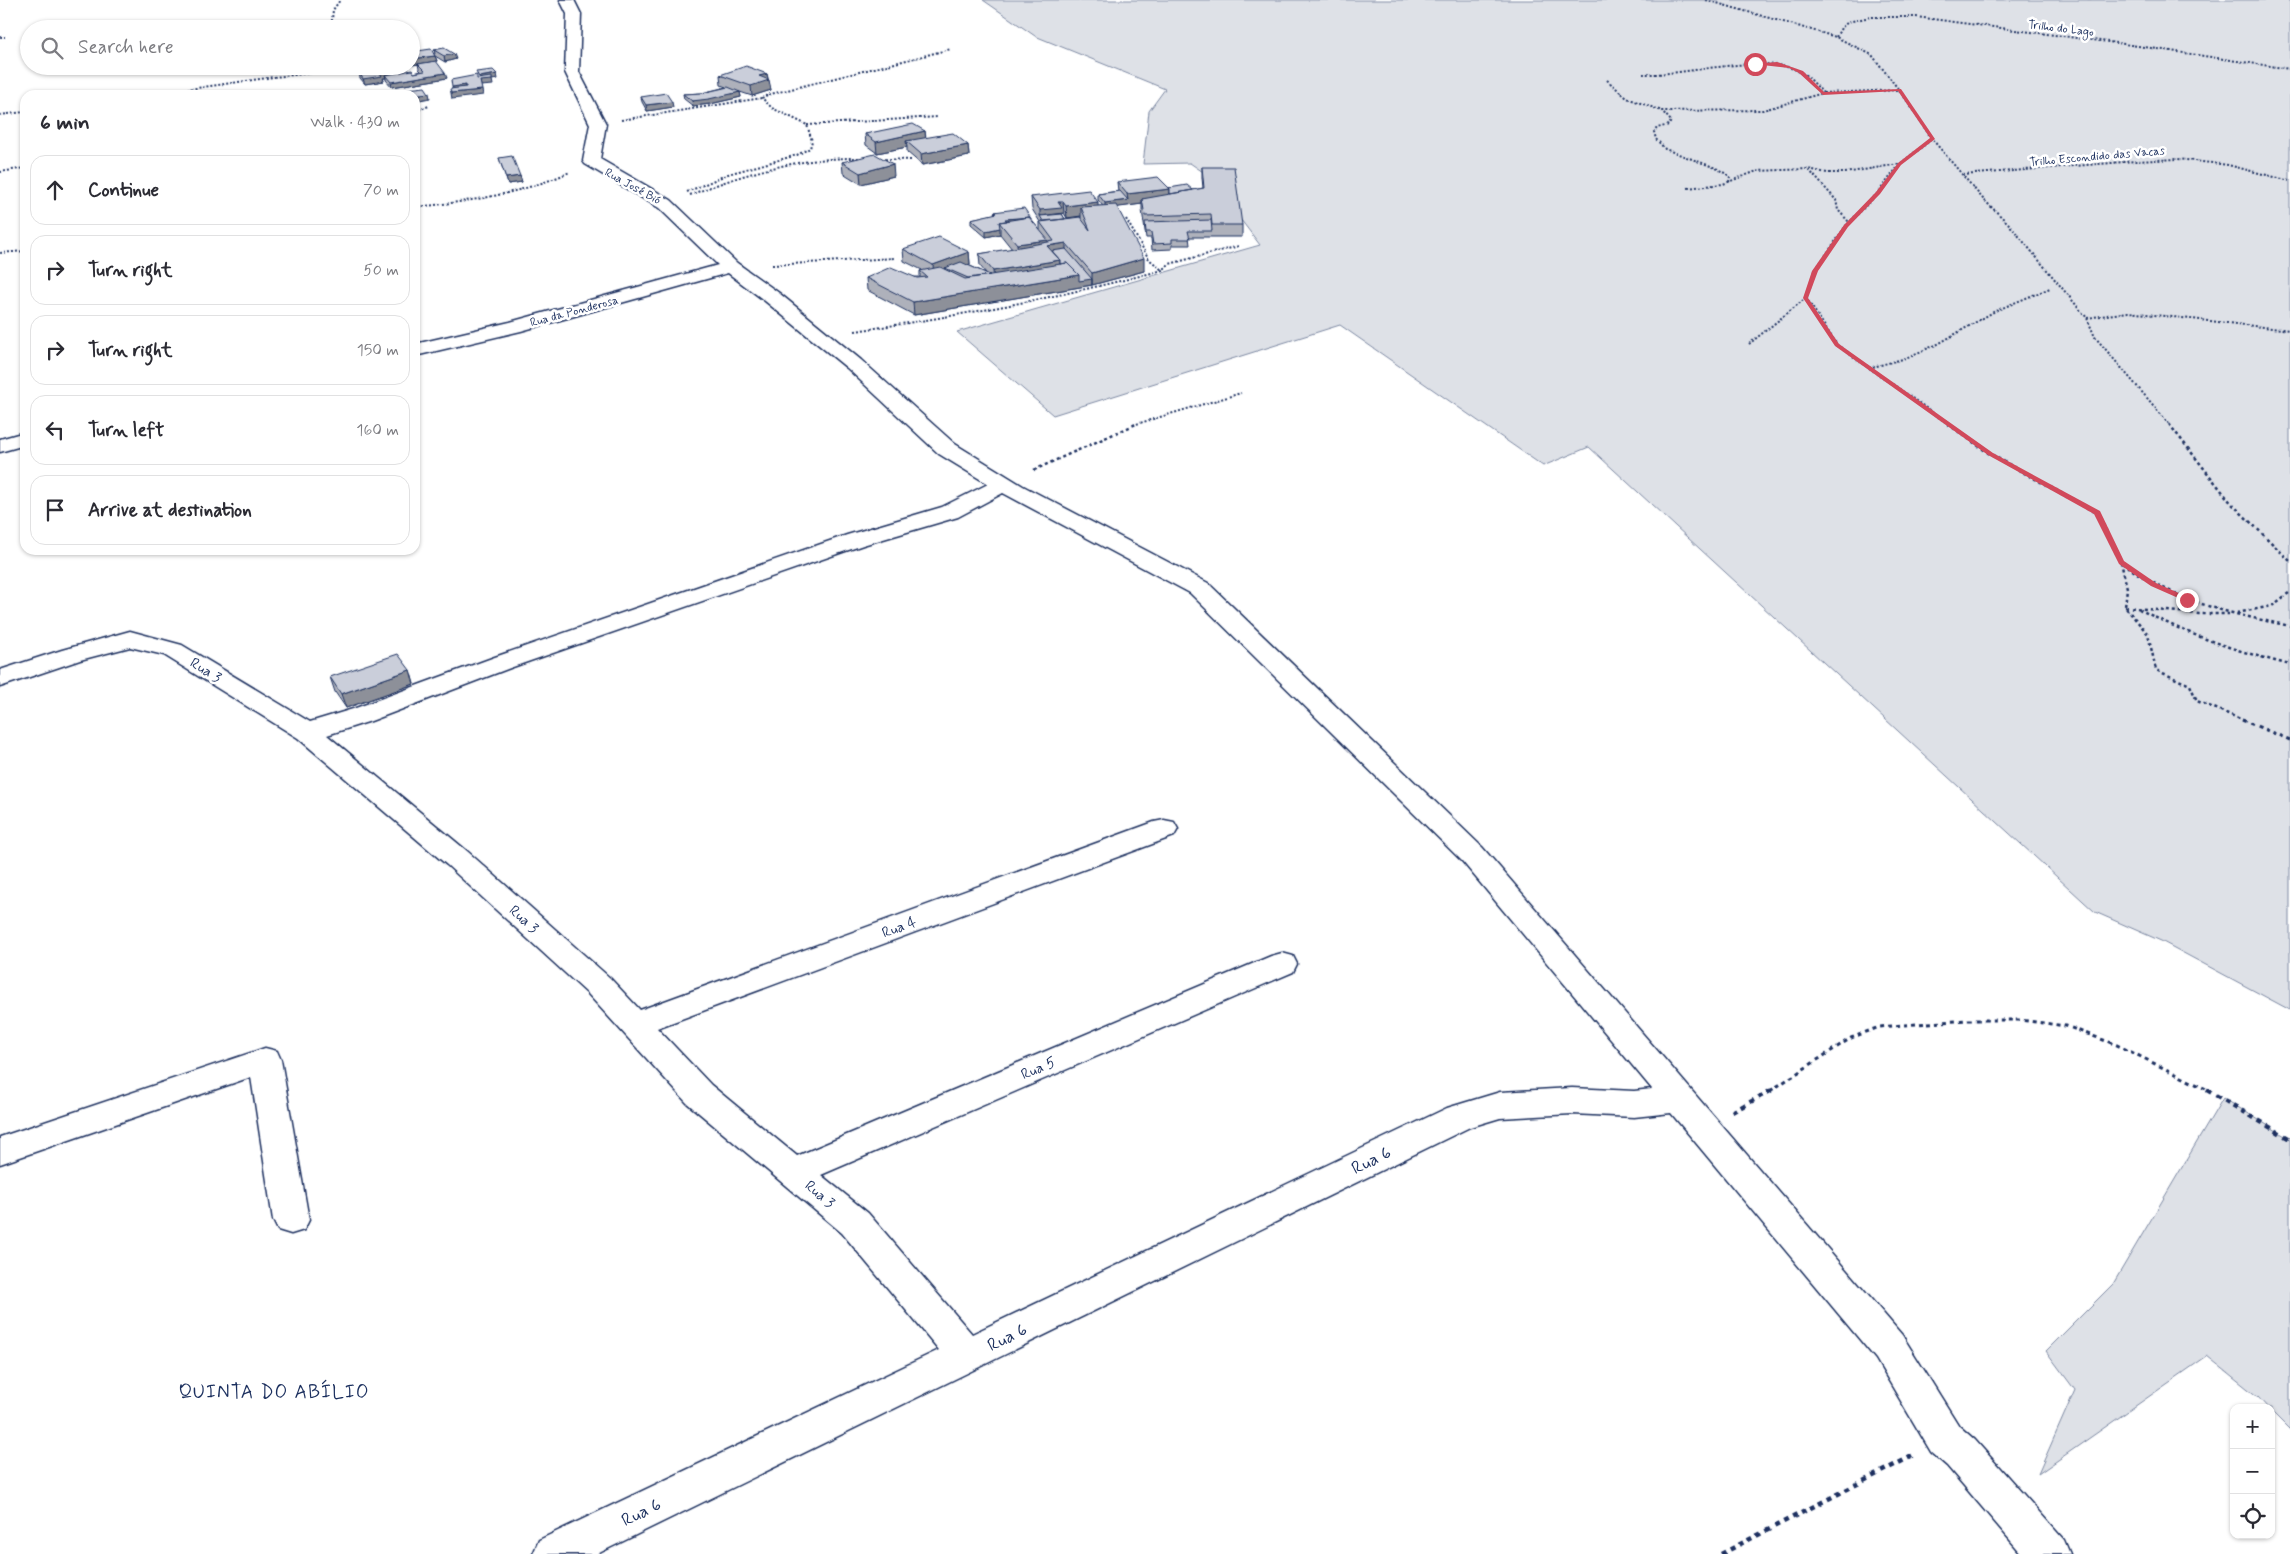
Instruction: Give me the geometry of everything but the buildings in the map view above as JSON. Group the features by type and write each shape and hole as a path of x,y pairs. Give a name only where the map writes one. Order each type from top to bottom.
{"street":[{"path":"566,0 574,14 572,72 598,124"},
{"name":"Rua José Bió","path":"598,124 591,161 665,204 731,267 772,297 854,364 946,449 1004,484 1199,588 1472,854 1889,1347 1945,1439 1961,1453 2049,1554"},
{"name":"Rua da Ponderosa","path":"420,349 514,327 731,267"},
{"path":"0,446 20,440"},
{"path":"307,732 362,715 501,663 855,540 950,512 1004,484"},
{"name":"Rua 3","path":"0,678 130,639 174,650 307,732 457,858 599,986 700,1094 855,1223 967,1356"},
{"name":"Rua 4","path":"634,1024 1164,829"},
{"name":"Rua 5","path":"794,1172 1282,964"},
{"path":"0,1151 266,1060 291,1220"},
{"name":"Rua 6","path":"554,1554 1459,1117 1500,1105 1572,1101 1634,1104 1680,1099"}],"path":[{"path":"332,20 335,4 340,0"},
{"path":"1706,0 1836,37 1872,54 1932,139 1983,199 2008,223 2087,318 2094,337 2183,441 2232,504 2290,561"},
{"name":"Trilho do Lago","path":"1836,37 1841,28 1848,22 1870,17 1916,17 2042,35 2131,45 2290,69"},
{"path":"0,37 5,37"},
{"path":"598,124 762,98 778,91 951,50"},
{"path":"1643,74 1664,75 1733,66 1777,64 1801,72 1823,93"},
{"path":"183,90 294,75"},
{"path":"1607,80 1627,98 1662,111 1763,110 1823,93 1899,90"},
{"path":"762,98 772,108 807,125 937,117"},
{"path":"420,110 429,106"},
{"path":"1662,111 1671,121 1669,125 1657,128 1654,132 1656,139 1665,149 1716,168 1730,176 1729,182"},
{"path":"0,115 20,113"},
{"path":"665,204 721,176 797,155 810,148 812,141 807,125"},
{"path":"1749,344 1806,298 1815,271 1850,222 1878,193 1900,164 1932,139"},
{"path":"665,204 715,184 765,168 821,158 866,158"},
{"path":"876,158 912,160"},
{"name":"Trilho Escondido das Vacas","path":"1962,175 2004,170 2028,171 2112,162 2165,159 2189,160 2237,167 2290,181"},
{"path":"420,206 513,194 541,186 591,161"},
{"path":"1688,188 1729,182 1757,171 1808,168 1827,173 1900,164"},
{"path":"1808,168 1836,200 1838,210 1850,222"},
{"path":"0,172 20,169"},
{"path":"1126,219 1149,259 1163,270"},
{"path":"820,336 915,323 1096,288 1163,270 1169,264 1239,246"},
{"path":"0,253 20,251"},
{"path":"731,267 895,258"},
{"path":"1869,369 1903,359 1938,344 1995,311 2050,288"},
{"path":"1806,298 1837,345 1869,369 1990,454 2097,513 2122,562 2127,588 2124,607"},
{"path":"2087,318 2128,312 2290,330"},
{"path":"1004,484 1139,423 1241,393"},
{"path":"2122,562 2154,585 2187,600 2233,614 2290,626"},
{"path":"2124,607 2199,614 2233,614 2264,610 2280,603 2290,592"},
{"path":"2124,607 2148,634 2156,670 2190,685 2197,701 2290,740"},
{"path":"2136,608 2164,623 2236,651 2290,665"},
{"path":"1703,1128 1763,1096 1851,1038 1879,1027 1968,1020 2020,1020 2066,1026 2117,1045 2223,1098 2290,1139"},
{"path":"1721,1554 1945,1439"}],"shaded area":[{"path":"983,0 2290,0 2290,1010 2161,941 2095,912 1589,447 1543,466 1340,325 1053,415 957,332 1260,245 1206,174 1190,163 1143,164 1149,111 1165,89 1035,36"},
{"path":"2223,1098 2290,1139 2290,1430 2275,1415 2275,1404 2264,1404 2207,1356 2038,1474 2075,1390 2046,1351 2113,1284"}],"district":[{"name":"QUINTA DO ABÍLIO","path":"274,1391"}],"route":[{"path":"1755,64 1790,66 1801,72 1823,93 1899,90 1932,139 1900,164 1878,193 1846,226 1815,271 1806,298 1837,345 1990,454 2097,513 2122,562 2154,585 2187,600"}]}
